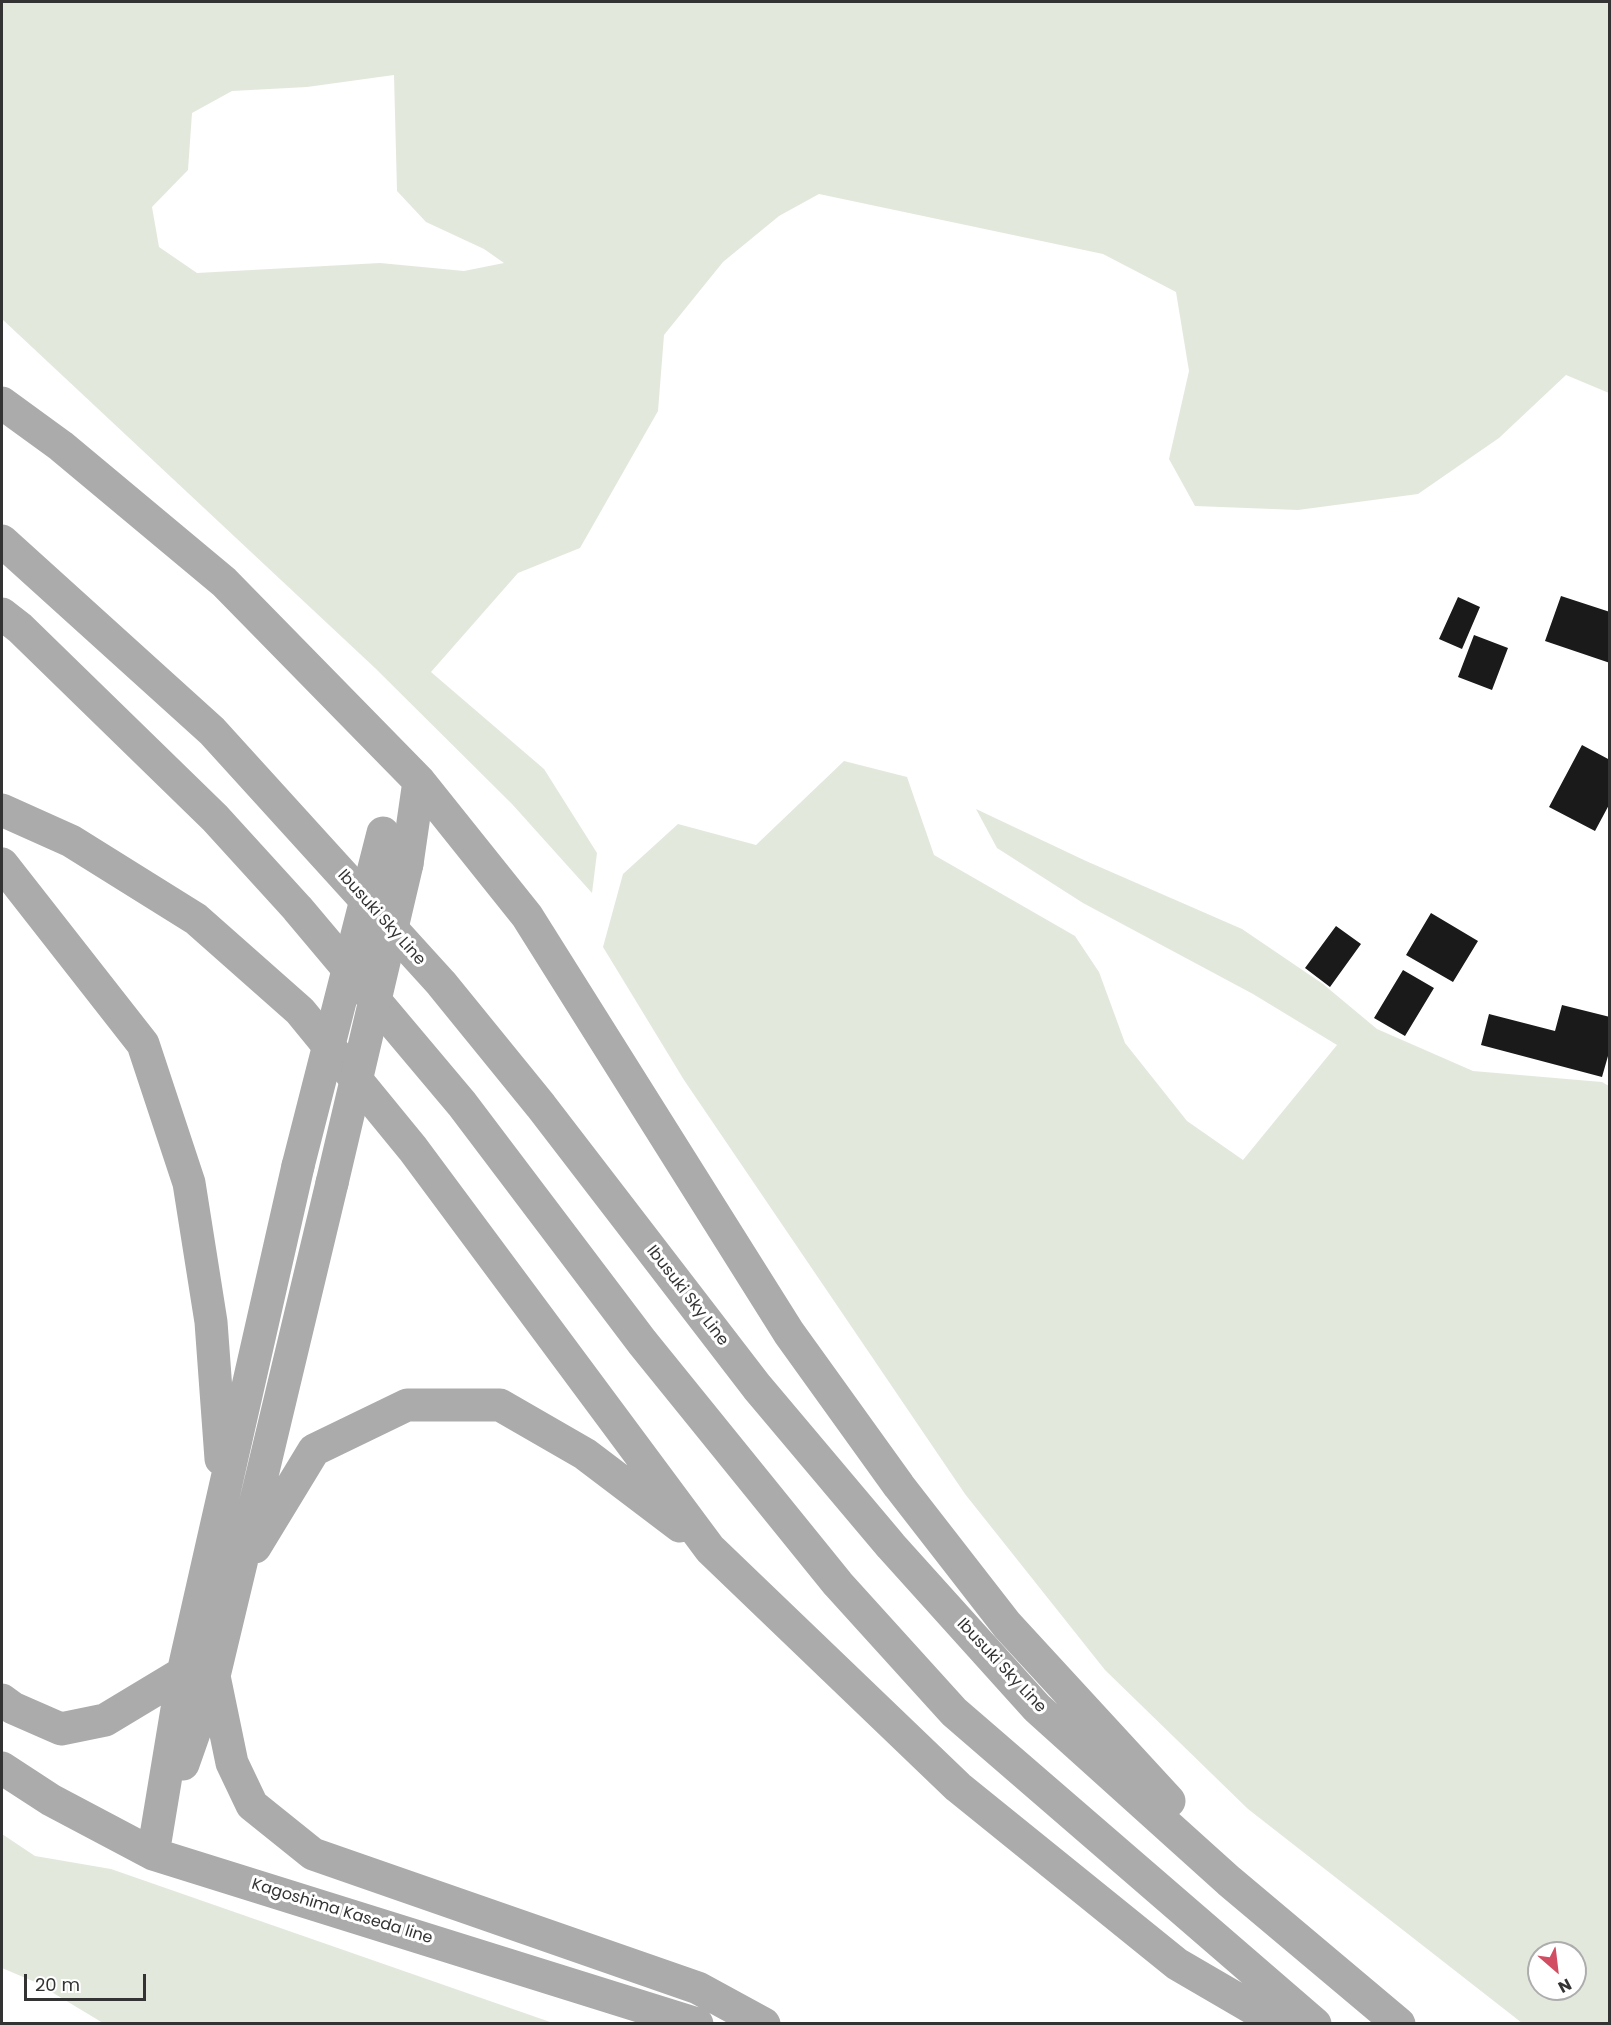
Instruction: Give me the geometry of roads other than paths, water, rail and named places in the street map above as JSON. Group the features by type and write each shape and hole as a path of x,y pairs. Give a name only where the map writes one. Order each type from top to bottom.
{"main road":[{"path":"2,380 35,410 62,446"},
{"path":"2,403 62,446 224,582 419,781 527,916 789,1333 899,1486 1007,1625 1204,1838 1230,1881"},
{"name":"Ibusuki Sky Line","path":"2,541 212,731 441,983 542,1106 757,1387 891,1546 1037,1708 1230,1881 1399,2024"},
{"path":"2,614 20,628 215,818 297,908 462,1104 642,1342 838,1584 954,1712 1315,2024"},
{"path":"153,1854 198,1675 223,1493 298,1166 383,832 419,781"},
{"path":"2,1700 13,1708 61,1729 105,1720 198,1675 238,1574 407,864 419,781"},
{"path":"2,810 71,841 196,919 300,1011 413,1149 710,1549"},
{"path":"2,864 143,1044 189,1183 211,1322 223,1493"},
{"path":"238,1574 314,1450 407,1405 500,1406 585,1454 710,1549 958,1787 1177,1964 1280,2024"},
{"path":"198,1675 232,1762 252,1805 313,1854 698,1988 764,2024"},
{"name":"Kagoshima Kaseda line","path":"2,1768 51,1800 153,1854 697,2024"}]}
